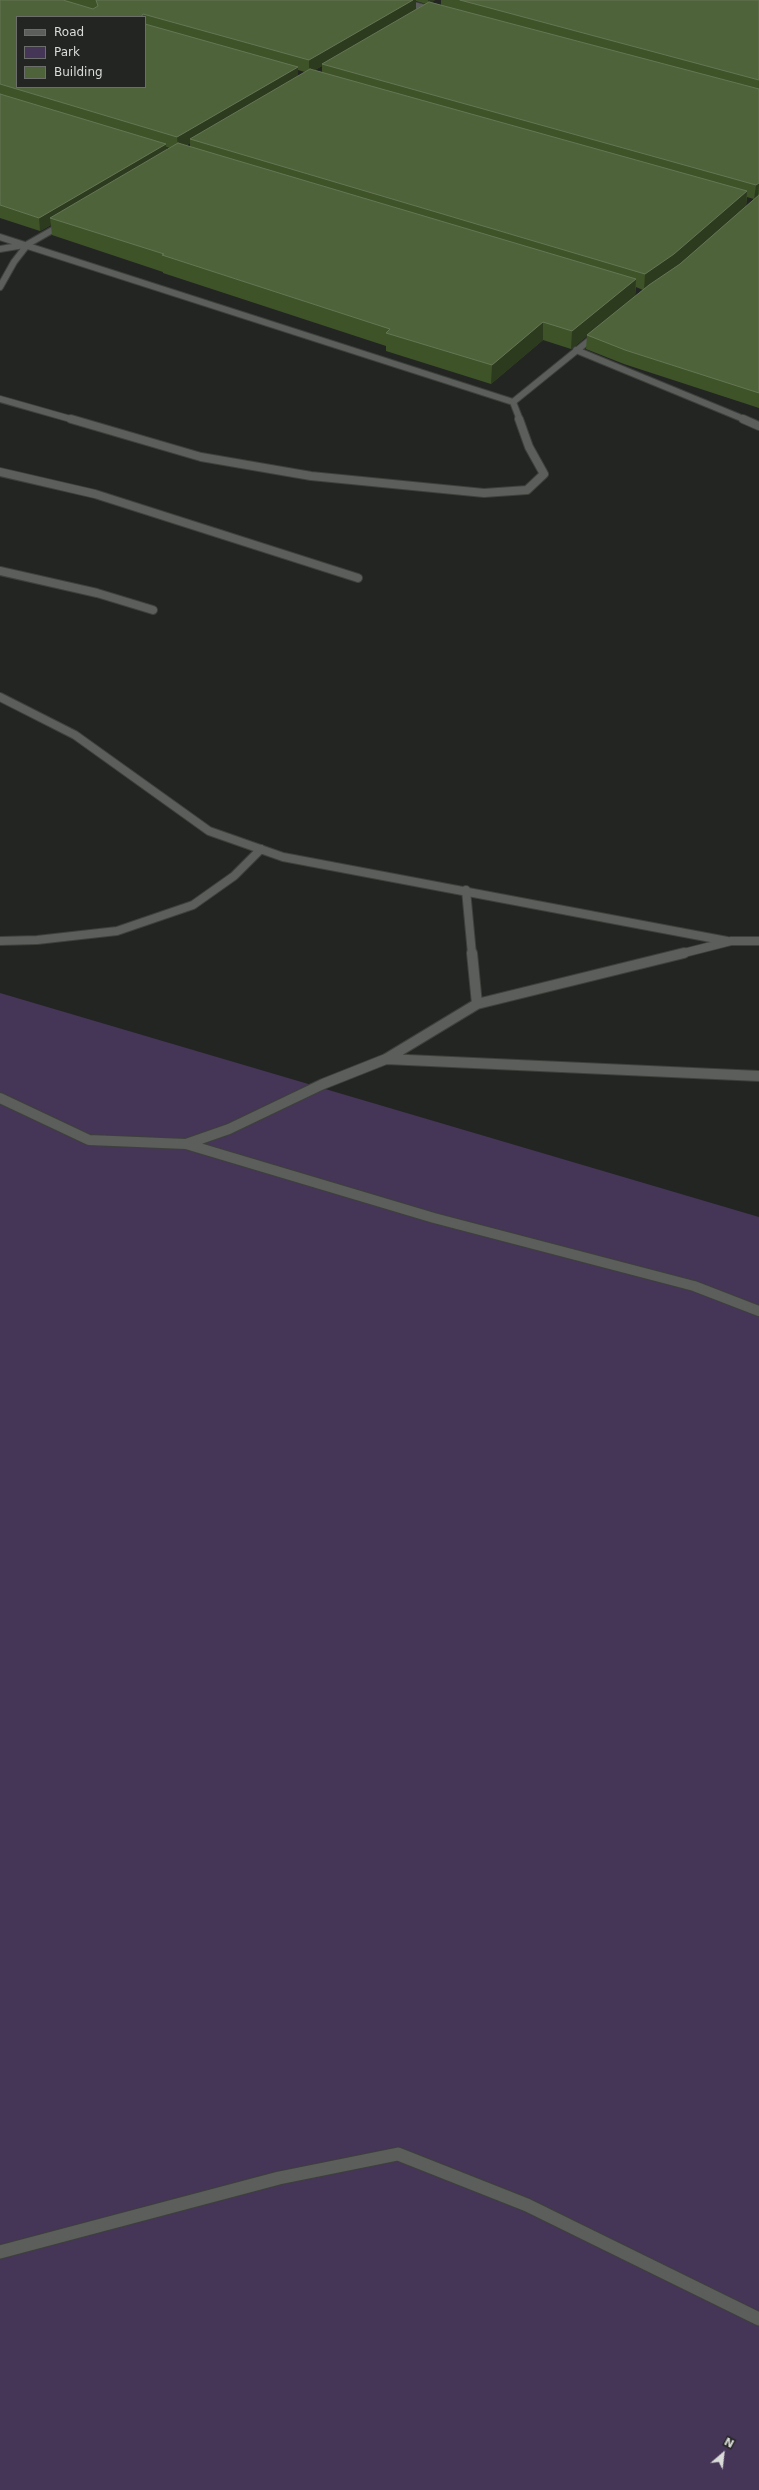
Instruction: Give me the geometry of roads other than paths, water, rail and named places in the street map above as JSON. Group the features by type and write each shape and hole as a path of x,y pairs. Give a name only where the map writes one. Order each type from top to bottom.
{"street":[{"path":"394,0 444,13"},
{"path":"422,13 438,3"},
{"path":"0,249 28,244 69,220"},
{"path":"0,237 28,244 513,402"},
{"path":"0,287 14,262 28,244"},
{"path":"513,402 605,327"},
{"path":"576,350 759,426"},
{"path":"0,399 201,457 311,476 484,493 527,490 544,474 529,447 513,402"},
{"path":"0,472 95,494 358,578"},
{"path":"0,571 97,593 153,610"},
{"path":"0,697 75,735 208,831 283,857 466,890 730,942"},
{"path":"0,941 37,940 117,931 192,905 234,876 261,849"},
{"path":"466,890 477,1004"},
{"path":"186,1144 229,1129 323,1084 386,1059 477,1004 730,942 759,941"},
{"path":"386,1059 759,1076"},
{"path":"0,1098 89,1140 186,1144 434,1218 694,1286 759,1311"},
{"path":"0,2252 280,2178 398,2154 527,2205 759,2319"}]}
